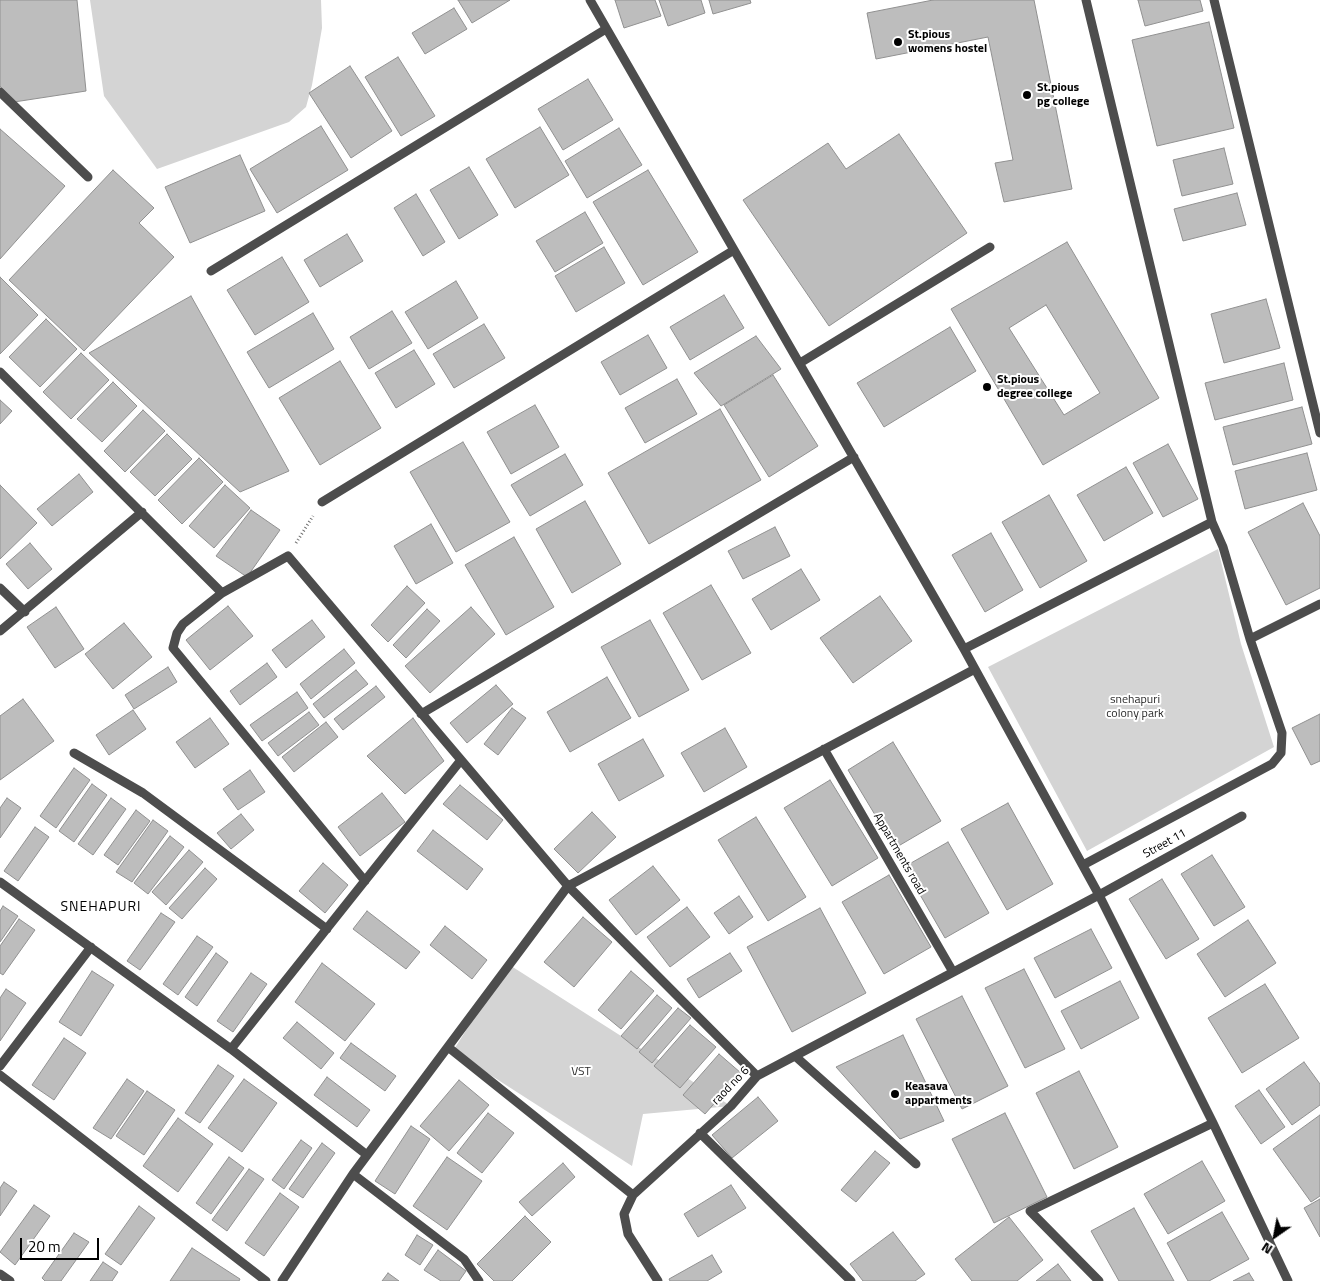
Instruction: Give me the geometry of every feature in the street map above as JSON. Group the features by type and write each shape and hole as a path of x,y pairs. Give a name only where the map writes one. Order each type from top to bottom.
{"street":[{"path":"590,0 964,649 1083,865 1213,1123 1288,1281"},
{"path":"1083,865 1272,764 1281,753 1282,733 1250,639 1223,548 1212,522 1086,0"},
{"path":"1214,0 1320,433"},
{"path":"210,271 606,29"},
{"path":"0,92 88,177"},
{"path":"800,363 990,247"},
{"path":"322,502 734,250"},
{"path":"0,372 222,593"},
{"path":"421,714 854,457"},
{"path":"0,631 142,512"},
{"path":"964,649 1212,522"},
{"path":"365,882 173,648 177,633 183,624 222,593 288,556 568,886 758,1076"},
{"path":"0,588 25,612"},
{"path":"1250,639 1320,604"},
{"path":"282,1281 353,1174 568,886 975,669"},
{"name":"Appartments road","path":"824,749 953,972"},
{"path":"74,753 143,793 327,929"},
{"path":"230,1049 461,760"},
{"name":"Street 11","path":"1099,895 1242,816"},
{"path":"0,882 230,1049 368,1155"},
{"name":"raod no 6","path":"633,1195 731,1106 758,1076 1099,895"},
{"path":"0,1066 91,947"},
{"path":"448,1047 633,1195 624,1214 628,1234 658,1281"},
{"path":"795,1056 916,1164"},
{"path":"0,1075 266,1281"},
{"path":"1099,1281 1030,1212 1213,1123"},
{"path":"700,1133 851,1281"},
{"path":"353,1174 464,1259 480,1281"},
{"path":"0,1274 10,1281"}],"path":[{"path":"288,556 322,502"}],"green space":[{"path":"90,0 321,0 322,28 312,85 306,107 289,122 157,169 104,96"},
{"name":"snehapuri colony park","path":"1218,549 1241,644 1274,747 1087,851 988,667"},
{"name":"VST","path":"508,964 731,1106 643,1114 632,1166 453,1051"}],"building":[{"path":"0,0 77,0 86,91 14,102 0,86"},
{"path":"458,0 510,0 472,23"},
{"path":"615,0 655,0 661,16 624,28"},
{"path":"659,0 701,0 705,13 668,26"},
{"path":"709,0 750,0 751,3 713,14"},
{"path":"933,0 1034,0 1072,189 1004,202 995,163 1013,160 988,37 876,59 867,13"},
{"path":"1138,0 1200,0 1203,11 1145,26"},
{"path":"454,8 467,29 425,54 412,33"},
{"path":"1209,22 1234,128 1157,146 1132,40"},
{"path":"398,57 435,116 401,136 365,77"},
{"path":"350,66 392,131 351,158 309,93"},
{"path":"588,79 613,120 563,150 538,109"},
{"path":"321,126 348,170 277,213 250,169"},
{"path":"540,127 569,175 515,208 486,159"},
{"path":"619,128 642,165 587,198 565,161"},
{"path":"0,129 65,186 0,259"},
{"path":"899,134 967,233 829,326 743,200 828,143 846,169"},
{"path":"1224,148 1233,184 1182,196 1173,160"},
{"path":"240,155 265,211 190,243 165,187"},
{"path":"469,167 498,215 459,239 430,190"},
{"path":"113,170 154,208 139,223 174,257 84,351 9,280"},
{"path":"648,170 698,252 643,285 593,202"},
{"path":"1237,193 1246,225 1183,241 1174,209"},
{"path":"416,194 445,242 423,256 394,208"},
{"path":"585,212 603,243 555,272 536,241"},
{"path":"347,234 363,261 320,287 304,260"},
{"path":"1067,242 1159,398 1043,465 951,309","holes":["1046,305 1100,393 1064,415 1009,328"]},
{"path":"604,247 625,283 576,312 555,276"},
{"path":"282,257 309,302 255,335 227,290"},
{"path":"0,277 38,315 0,354"},
{"path":"456,281 478,318 428,349 405,312"},
{"path":"724,295 744,328 690,360 670,327"},
{"path":"191,296 289,471 240,492 89,353"},
{"path":"1266,299 1280,348 1224,363 1211,314"},
{"path":"392,311 412,343 369,369 350,337"},
{"path":"313,313 334,349 269,388 247,352"},
{"path":"46,319 77,349 40,387 9,357"},
{"path":"484,324 505,358 454,388 433,354"},
{"path":"950,327 976,371 884,427 857,383"},
{"path":"648,335 667,368 620,395 601,362"},
{"path":"756,336 781,369 721,406 694,373"},
{"path":"414,350 435,384 396,408 375,373"},
{"path":"81,353 109,380 71,419 43,392"},
{"path":"340,361 381,428 320,465 279,398"},
{"path":"1284,363 1293,400 1215,420 1205,383"},
{"path":"773,375 818,446 769,477 724,405"},
{"path":"677,379 697,414 645,443 625,408"},
{"path":"113,382 137,406 102,442 77,419"},
{"path":"0,400 12,411 0,424"},
{"path":"535,405 559,447 511,474 487,432"},
{"path":"1302,407 1312,444 1233,465 1223,427"},
{"path":"720,409 761,480 649,544 608,473"},
{"path":"143,410 165,431 125,472 104,451"},
{"path":"167,434 192,459 155,496 130,472"},
{"path":"463,442 510,522 456,552 410,472"},
{"path":"1168,444 1198,499 1163,517 1133,463"},
{"path":"1307,453 1317,490 1245,509 1235,471"},
{"path":"565,454 583,485 530,516 511,485"},
{"path":"199,458 223,482 182,524 158,500"},
{"path":"1126,467 1153,513 1104,541 1077,495"},
{"path":"79,474 93,492 52,526 37,509"},
{"path":"0,485 37,523 0,559"},
{"path":"225,485 250,508 214,548 189,526"},
{"path":"1049,495 1087,561 1040,588 1002,522"},
{"path":"585,501 621,564 572,593 536,529"},
{"path":"1303,503 1320,536 1320,588 1286,605 1248,532"},
{"path":"251,510 280,530 247,577 216,556"},
{"path":"431,524 453,563 416,584 394,546"},
{"path":"775,527 790,556 743,579 728,551"},
{"path":"991,533 1023,590 985,612 952,555"},
{"path":"514,537 554,607 506,635 465,565"},
{"path":"30,543 52,569 28,589 6,564"},
{"path":"801,569 820,600 771,630 752,599"},
{"path":"711,585 751,653 702,680 663,613"},
{"path":"407,586 425,603 388,642 371,625"},
{"path":"880,596 912,641 853,683 820,638"},
{"path":"228,606 253,636 210,670 186,640"},
{"path":"56,607 84,649 55,668 27,627"},
{"path":"471,607 495,634 430,693 405,666"},
{"path":"427,609 440,621 406,658 393,645"},
{"path":"312,620 325,637 286,668 272,650"},
{"path":"650,620 689,690 639,717 601,647"},
{"path":"124,623 152,657 113,689 85,654"},
{"path":"344,649 355,663 311,699 300,684"},
{"path":"267,663 277,677 240,705 230,691"},
{"path":"168,667 177,682 134,709 125,695"},
{"path":"356,670 368,684 324,718 313,704"},
{"path":"607,677 631,718 570,752 547,712"},
{"path":"496,685 513,704 467,743 450,723"},
{"path":"376,686 385,697 343,730 334,719"},
{"path":"297,692 308,708 262,741 250,725"},
{"path":"23,699 54,741 0,780 0,716"},
{"path":"512,708 526,718 498,755 484,744"},
{"path":"133,710 146,729 109,755 96,735"},
{"path":"309,712 319,725 278,756 268,743"},
{"path":"1320,714 1320,761 1311,765 1292,728"},
{"path":"210,718 229,744 195,768 176,742"},
{"path":"413,718 444,761 405,794 367,756"},
{"path":"326,722 338,737 294,772 282,757"},
{"path":"725,728 747,767 704,792 681,753"},
{"path":"643,739 664,776 619,801 598,764"},
{"path":"893,742 941,821 895,848 848,770"},
{"path":"74,768 90,780 56,828 40,816"},
{"path":"250,770 265,792 238,810 223,789"},
{"path":"830,780 878,858 832,886 784,808"},
{"path":"92,784 107,795 74,842 59,831"},
{"path":"460,785 503,820 487,840 443,804"},
{"path":"382,793 405,822 360,856 338,827"},
{"path":"7,798 21,808 0,838 0,808"},
{"path":"111,798 126,809 93,855 78,844"},
{"path":"1008,803 1053,884 1007,910 961,829"},
{"path":"136,810 150,821 118,865 104,855"},
{"path":"592,812 616,837 578,873 554,849"},
{"path":"241,814 254,830 231,849 217,833"},
{"path":"756,817 806,897 768,921 718,840"},
{"path":"153,820 168,831 132,882 116,872"},
{"path":"35,827 49,837 18,881 4,871"},
{"path":"433,830 483,869 467,890 417,851"},
{"path":"170,836 184,847 148,894 134,883"},
{"path":"948,842 989,913 945,938 904,867"},
{"path":"189,850 203,862 166,905 152,892"},
{"path":"1212,855 1245,907 1214,926 1181,874"},
{"path":"323,863 348,885 325,913 299,891"},
{"path":"653,866 680,900 636,935 609,900"},
{"path":"205,868 217,879 182,919 169,908"},
{"path":"889,875 931,947 884,974 842,902"},
{"path":"1162,879 1199,939 1166,959 1129,899"},
{"path":"739,896 753,917 729,934 714,913"},
{"path":"3,906 18,916 0,942 0,911"},
{"path":"687,907 710,937 670,967 647,937"},
{"path":"820,908 866,993 792,1032 747,947"},
{"path":"367,911 420,952 406,969 353,929"},
{"path":"161,913 175,922 140,970 127,961"},
{"path":"583,917 612,942 574,987 544,962"},
{"path":"19,919 35,930 3,975 0,973 0,946"},
{"path":"1248,920 1276,963 1225,997 1197,954"},
{"path":"445,926 487,960 472,979 430,945"},
{"path":"1091,929 1112,968 1055,998 1034,958"},
{"path":"197,936 213,947 178,995 163,984"},
{"path":"216,953 228,962 197,1006 185,997"},
{"path":"730,953 742,971 699,998 687,979"},
{"path":"322,963 375,1004 345,1041 295,1002"},
{"path":"1024,969 1065,1049 1025,1068 985,988"},
{"path":"92,971 114,985 81,1036 59,1022"},
{"path":"631,971 654,991 621,1029 598,1010"},
{"path":"251,973 267,984 233,1032 217,1021"},
{"path":"1120,981 1139,1018 1081,1049 1061,1011"},
{"path":"1265,984 1299,1038 1242,1073 1208,1018"},
{"path":"6,989 26,1003 0,1041 0,998"},
{"path":"657,995 672,1008 637,1049 621,1036"},
{"path":"962,996 1008,1086 962,1109 916,1019"},
{"path":"678,1008 691,1018 652,1063 639,1052"},
{"path":"297,1022 334,1053 321,1069 283,1038"},
{"path":"690,1025 716,1047 680,1088 654,1066"},
{"name":"Keasava appartments","path":"903,1035 944,1121 900,1139 836,1067"},
{"path":"64,1038 86,1053 54,1100 32,1085"},
{"path":"351,1043 396,1076 385,1091 340,1058"},
{"path":"719,1054 741,1073 705,1114 683,1095"},
{"path":"1304,1062 1320,1084 1320,1105 1292,1125 1266,1089"},
{"path":"218,1065 234,1076 200,1123 185,1113"},
{"path":"1079,1071 1118,1147 1074,1169 1036,1093"},
{"path":"327,1077 370,1110 357,1127 314,1095"},
{"path":"127,1079 144,1091 111,1139 93,1128"},
{"path":"244,1079 277,1103 242,1152 208,1128"},
{"path":"459,1080 489,1105 449,1151 420,1126"},
{"path":"1259,1090 1285,1127 1261,1144 1235,1106"},
{"path":"147,1091 175,1110 144,1155 116,1136"},
{"path":"758,1097 778,1121 732,1158 712,1135"},
{"path":"488,1113 514,1133 482,1173 457,1153"},
{"path":"1005,1113 1047,1197 994,1223 952,1139"},
{"path":"1320,1115 1320,1196 1311,1202 1273,1149"},
{"path":"178,1118 213,1144 178,1192 143,1166"},
{"path":"411,1126 430,1139 395,1194 375,1181"},
{"path":"301,1140 312,1148 284,1189 272,1180"},
{"path":"322,1143 335,1153 303,1198 289,1189"},
{"path":"875,1151 890,1163 856,1202 841,1190"},
{"path":"229,1157 244,1168 211,1214 196,1203"},
{"path":"447,1157 482,1181 447,1230 413,1206"},
{"path":"1202,1161 1225,1201 1168,1234 1144,1194"},
{"path":"563,1163 575,1177 532,1216 519,1202"},
{"path":"249,1169 264,1179 227,1231 212,1220"},
{"path":"4,1182 17,1191 0,1216 0,1188"},
{"path":"731,1185 746,1208 698,1237 684,1214"},
{"path":"280,1193 299,1207 264,1256 245,1243"},
{"path":"1320,1199 1320,1237 1304,1208"},
{"path":"34,1205 50,1216 15,1265 0,1252"},
{"path":"139,1206 155,1218 121,1265 105,1254"},
{"path":"1134,1208 1174,1281 1119,1281 1091,1231"},
{"path":"1222,1212 1249,1259 1209,1281 1188,1281 1167,1243"},
{"path":"525,1216 551,1242 512,1281 494,1281 477,1264"},
{"path":"1009,1217 1043,1260 1017,1281 972,1281 955,1259"},
{"path":"893,1232 925,1274 915,1281 863,1281 850,1264"},
{"path":"74,1233 89,1242 61,1281 45,1281 42,1278"},
{"path":"417,1235 433,1245 420,1265 405,1255"},
{"path":"192,1248 240,1279 239,1281 170,1281"},
{"path":"438,1250 466,1271 459,1281 441,1281 424,1270"},
{"path":"712,1255 722,1272 707,1281 670,1281 669,1279"},
{"path":"103,1262 118,1272 112,1281 90,1281"},
{"path":"1058,1264 1071,1281 1036,1281"},
{"path":"388,1273 399,1281 382,1281"},
{"path":"1249,1273 1254,1281 1233,1281"}],"place":[{"name":"St.pious womens hostel","path":"898,42"},
{"name":"St.pious pg college","path":"1027,95"},
{"name":"St.pious degree college","path":"987,387"},
{"name":"Keasava appartments","path":"895,1094"}],"district":[{"name":"SNEHAPURI","path":"101,908"}]}
